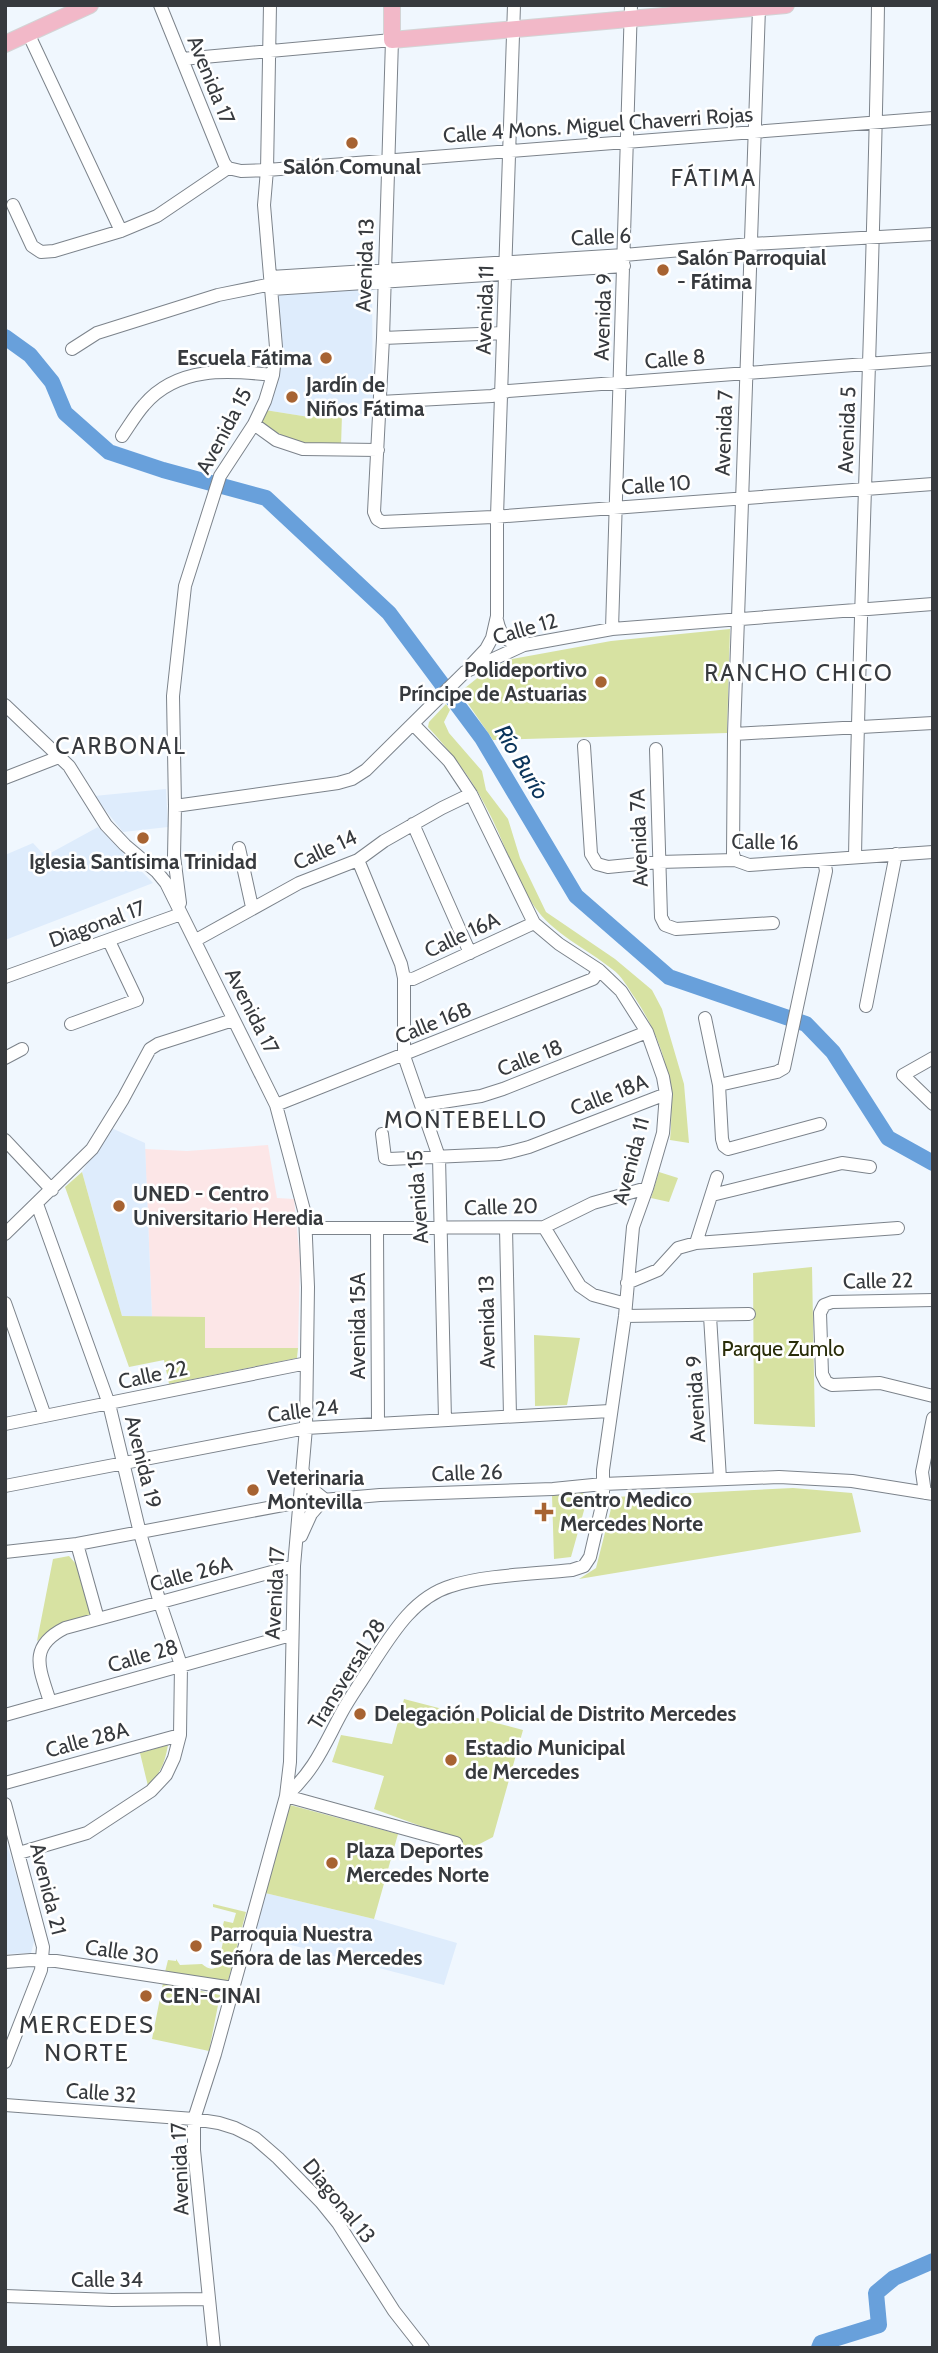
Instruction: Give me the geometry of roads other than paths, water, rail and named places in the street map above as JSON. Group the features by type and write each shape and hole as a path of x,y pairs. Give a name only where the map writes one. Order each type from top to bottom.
{"main road":[{"path":"5,44 90,5"},
{"name":"Avenida 13","path":"392,5 392,40"},
{"path":"392,40 513,28 631,12 786,5"}],"street":[{"name":"Avenida 17","path":"160,5 228,168"},
{"name":"Avenida 15","path":"181,914 174,856 173,696 185,586 220,476 254,424 265,401 273,375 276,346 264,205 270,5"},
{"name":"Avenida 11","path":"461,676 486,649 492,638 497,616 497,516 514,5"},
{"name":"Avenida 5","path":"855,857 878,5"},
{"name":"Avenida 7","path":"735,860 734,734 759,8"},
{"name":"Avenida 9","path":"612,629 631,12"},
{"path":"28,33 121,231"},
{"path":"182,59 392,40"},
{"name":"Avenida 13","path":"382,522 374,512 383,338 392,40"},
{"name":"Calle 4 Mons. Miguel Chaverri Rojas","path":"228,168 241,171 267,170 933,118"},
{"path":"13,205 32,246 41,252 54,251 121,231 157,216 228,168"},
{"name":"Calle 6","path":"72,349 97,333 218,295 272,283 624,261 751,244 933,234"},
{"path":"383,338 503,333"},
{"name":"Calle 8","path":"380,402 492,396 620,383 933,359"},
{"path":"122,436 145,403 168,386 189,377 208,371 273,375"},
{"path":"254,424 276,440 303,450 378,450"},
{"name":"Calle 10","path":"382,522 933,484"},
{"name":"Calle 12","path":"175,806 320,787 352,779 366,770 461,676 524,645 612,629 933,604"},
{"path":"497,616 500,633 504,638 509,642 524,645"},
{"path":"6,709 60,757 77,778 106,825 147,864 174,856"},
{"path":"734,734 933,723"},
{"name":"Avenida 11","path":"413,724 449,761 471,794 534,923 552,940 600,970 621,991 647,1032 663,1077 666,1094 663,1133 648,1188 633,1227 626,1310 603,1470 603,1501 590,1557 584,1566 572,1570 452,1586"},
{"name":"Calle 16","path":"584,746 591,854 597,864 608,867 659,862 735,860 749,865 933,852"},
{"name":"Avenida 7A","path":"656,749 661,917 665,925 676,929 773,923"},
{"path":"5,778 60,757"},
{"name":"Calle 14","path":"196,940 299,883 358,860 413,824 471,794"},
{"path":"413,824 470,953"},
{"path":"239,848 252,907"},
{"path":"866,1006 896,854"},
{"name":"Avenida 15","path":"358,860 397,950 404,978 404,1056 439,1157 445,1420"},
{"path":"719,1085 784,1068 826,870 824,860"},
{"name":"Avenida 17","path":"147,864 166,883 276,1105 294,1167 307,1228 306,1428 294,1566 290,1762 286,1796 194,2119 194,2150 214,2348"},
{"name":"Diagonal 17","path":"5,977 181,914"},
{"name":"Calle 16A","path":"404,978 412,979 534,923"},
{"path":"71,1024 137,1000 109,941"},
{"name":"Calle 16B","path":"276,1105 593,979 600,970"},
{"path":"705,1018 719,1085 724,1146 728,1149 820,1125"},
{"path":"5,1234 92,1149 150,1049 233,1020"},
{"name":"Calle 18","path":"422,1105 481,1096 503,1089 647,1032"},
{"path":"5,1058 22,1049"},
{"path":"933,1058 903,1075 933,1104"},
{"name":"Calle 18A","path":"382,1135 385,1158 499,1154 529,1147 666,1094"},
{"path":"5,1140 51,1190"},
{"path":"712,1195 842,1163 870,1167"},
{"path":"696,1243 717,1177"},
{"name":"Calle 20","path":"307,1228 544,1227 593,1203 648,1188"},
{"name":"Avenida 19","path":"19,1853 87,1833 151,1791 166,1774 174,1758 180,1735 181,1665 140,1533 109,1404 37,1204"},
{"path":"544,1227 585,1292 626,1310 710,1316 749,1314"},
{"name":"Avenida 13","path":"506,1228 510,1416"},
{"path":"627,1283 650,1271 658,1270 678,1248 696,1243 898,1228"},
{"name":"Avenida 15A","path":"377,1229 378,1422"},
{"path":"629,1263 650,1271"},
{"name":"Calle 22","path":"933,1300 832,1302 824,1305 820,1313 822,1374 826,1382 832,1385 880,1383 933,1396"},
{"path":"5,1303 45,1416"},
{"name":"Avenida 9","path":"710,1316 720,1479"},
{"name":"Calle 22","path":"5,1424 307,1363"},
{"name":"Calle 24","path":"5,1486 306,1428 610,1411"},
{"path":"929,1493 922,1472 933,1418"},
{"path":"296,1550 305,1523 324,1499 308,1486 302,1465"},
{"name":"Calle 26","path":"5,1552 78,1544 299,1502 380,1495 810,1477 929,1493"},
{"path":"78,1544 98,1619"},
{"name":"Calle 26A","path":"50,1702 39,1659 41,1649 53,1634 65,1628 294,1566"},
{"name":"Transversal 28","path":"286,1796 303,1781 313,1767 342,1711 396,1629 424,1599 452,1586"},
{"name":"Calle 28","path":"5,1715 291,1635"},
{"name":"Calle 28A","path":"5,1783 180,1735"},
{"path":"290,1762 297,1768 313,1767"},
{"path":"286,1796 456,1843"},
{"name":"Avenida 21","path":"5,1804 43,1947 41,1970 5,2062"},
{"name":"Calle 30","path":"5,1962 43,1960 233,1988"},
{"name":"Calle 32","path":"5,2105 194,2119"},
{"name":"Diagonal 13","path":"194,2119 235,2128 254,2138 278,2158 338,2223 394,2311 423,2348"},
{"name":"Calle 34","path":"5,2295 112,2300 208,2299"}],"waterway":[{"name":"Río Burío","path":"5,337 30,355 52,382 65,413 109,452 266,498 389,613 482,738 576,896 669,977 806,1024 833,1052 888,1138 933,1163"},
{"name":"Río Burío","path":"819,2348 821,2343 879,2325 876,2293 894,2278 933,2261"}],"place":[{"name":"Salón Comunal","path":"352,143"},
{"name":"Salón Parroquial - Fátima","path":"663,270"},
{"name":"Escuela Fátima","path":"326,358"},
{"name":"Jardín de Niños Fátima","path":"292,397"},
{"name":"Polideportivo Príncipe de Astuarias","path":"601,682"},
{"name":"Iglesia Santísima Trinidad","path":"143,838"},
{"name":"UNED - Centro Universitario Heredia","path":"119,1206"},
{"name":"Veterinaria Montevilla","path":"253,1490"},
{"name":"Centro Medico Mercedes Norte","path":"544,1512"},
{"name":"Delegación Policial de Distrito Mercedes","path":"360,1714"},
{"name":"Estadio Municipal de Mercedes","path":"451,1760"},
{"name":"Plaza Deportes Mercedes Norte","path":"332,1863"},
{"name":"Parroquia Nuestra Señora de las Mercedes","path":"196,1946"},
{"name":"CEN-CINAI","path":"146,1996"}],"district":[{"name":"FÁTIMA","path":"714,178"},
{"name":"RANCHO CHICO","path":"799,673"},
{"name":"CARBONAL","path":"121,746"},
{"name":"MONTEBELLO","path":"466,1120"},
{"name":"MERCEDES NORTE","path":"87,2039"}],"park label":[{"name":"Parque Zumlo","path":"783,1349"}]}
